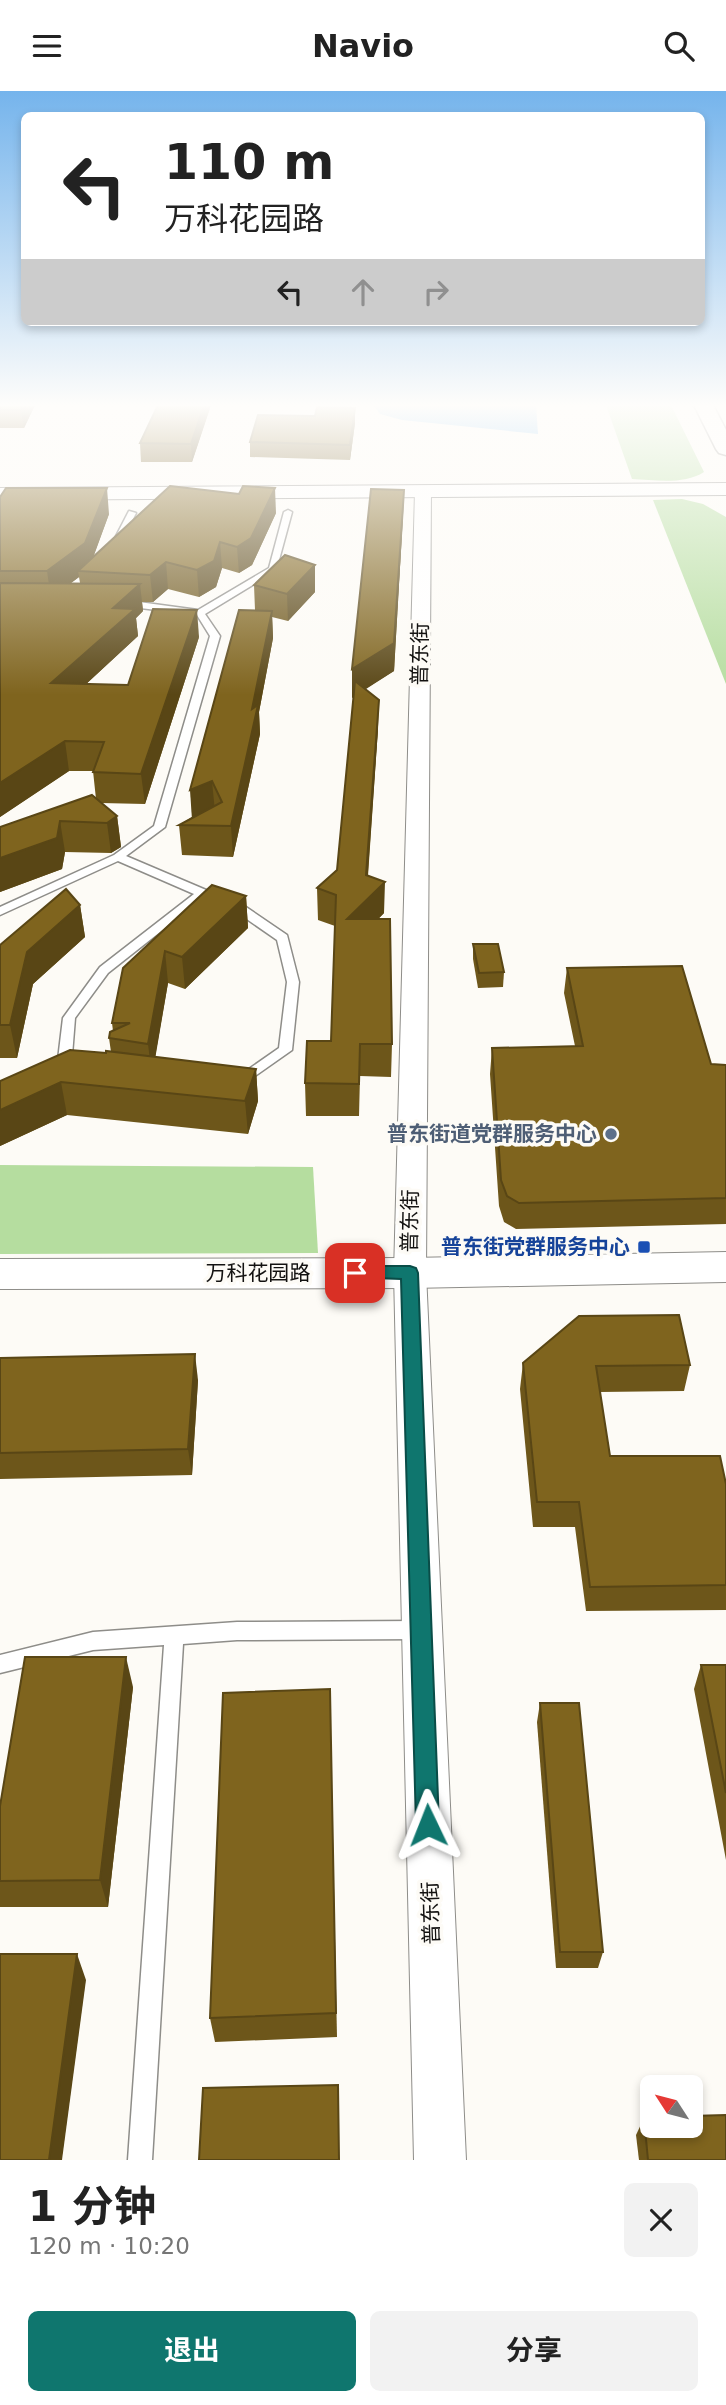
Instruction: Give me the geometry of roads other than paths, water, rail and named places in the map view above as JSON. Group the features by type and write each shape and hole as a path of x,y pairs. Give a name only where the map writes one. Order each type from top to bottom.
{"street":[{"name":"普东街","path":"423,502 410,1285 440,2160"},
{"name":"万科花园路","path":"0,1294 410,1285 726,1267"},
{"name":"万科花园路","path":"0,1273 726,1292"}],"lane":[{"path":"114,549 132,513"},
{"path":"107,601 200,613 273,569 288,513"},
{"path":"0,911 118,857 159,827 215,636 200,613"},
{"path":"118,857 242,910 283,938 293,982 285,1050 240,1080 228,1081"},
{"path":"73,1069 62,1068 69,1018 104,969 202,893"},
{"path":"0,1664 93,1641 237,1631 420,1630"},
{"path":"140,2160 174,1635"}],"place":[{"name":"普东街道党群服务中心","path":"611,1134"},
{"name":"普东街党群服务中心","path":"644,1247"}]}
